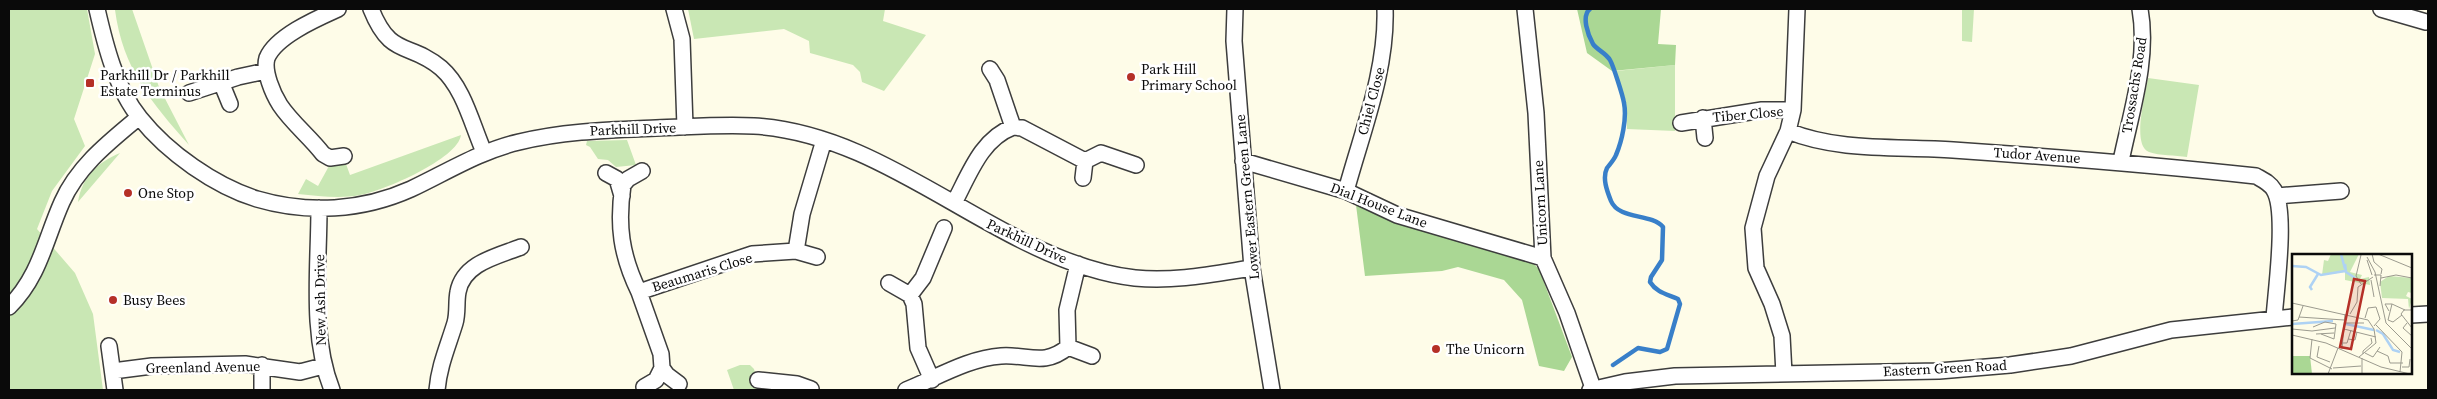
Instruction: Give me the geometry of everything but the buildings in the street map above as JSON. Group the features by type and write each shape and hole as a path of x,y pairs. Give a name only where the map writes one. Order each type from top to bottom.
{"street":[{"name":"Parkhill Drive","path":"97,9 113,65 138,117 174,151 212,179 240,192 275,204 319,208 352,206 395,195 484,152 550,135 588,131 686,127 768,127 790,130 824,140 900,172 1018,238 1078,264 1135,278 1192,278 1252,268"},
{"path":"338,9 280,42 267,58 266,72 280,104 323,154 330,158 344,156"},
{"path":"371,9 377,24 392,43 430,60 453,80 484,152"},
{"path":"674,9 682,39 686,127"},
{"name":"Lower Eastern Green Lane","path":"1235,9 1234,41 1252,268 1271,387"},
{"name":"Chiel Close","path":"1346,191 1381,67 1386,32 1385,9"},
{"name":"Unicorn Lane","path":"1525,9 1536,113 1543,258 1597,388"},
{"path":"1784,374 1782,336 1772,304 1756,268 1753,228 1767,176 1788,131 1793,110 1797,9"},
{"name":"Trossachs Road","path":"2122,161 2142,54 2143,32 2140,9"},
{"path":"2381,9 2426,22"},
{"path":"990,68 1013,127"},
{"path":"190,93 238,77 266,72"},
{"path":"221,82 230,104"},
{"name":"Tiber Close","path":"1681,123 1762,110 1793,110"},
{"path":"9,307 24,292 45,248 62,201 81,169 138,117"},
{"name":"Tiber Close","path":"1703,118 1705,138"},
{"path":"954,203 978,158 991,140 1013,127 1022,128 1085,162"},
{"name":"Tudor Avenue","path":"1788,131 1809,139 1855,146 1926,148 2122,161 2256,176 2269,183 2277,196"},
{"path":"796,251 802,214 824,140"},
{"path":"1085,162 1101,153 1136,165"},
{"name":"Dial House Lane","path":"1243,161 1346,191 1397,215 1543,258"},
{"path":"1083,178 1085,162"},
{"name":"Beaumaris Close","path":"642,171 628,179 624,185 621,239 624,256 640,292 661,354 662,368"},
{"path":"606,173 617,180 622,196"},
{"path":"2274,318 2280,207 2277,196 2340,191"},
{"name":"New Ash Drive","path":"319,208 318,315 323,366 332,390"},
{"path":"910,296 923,278 944,228"},
{"path":"437,390 442,357 456,318 461,281 479,264 521,247"},
{"name":"Beaumaris Close","path":"640,292 752,254 796,251 817,257"},
{"path":"1068,347 1067,310 1078,264"},
{"path":"889,283 910,296 914,304 918,348 932,380"},
{"path":"2412,315 2428,314"},
{"name":"Eastern Green Road","path":"1597,388 1675,376 1721,383 1784,374 1939,370 2010,365 2071,356 2172,330 2292,317"},
{"path":"109,346 115,390"},
{"path":"1068,347 1092,356"},
{"path":"906,390 985,358 1016,356 1044,359 1057,356 1068,347"},
{"path":"262,365 262,390"},
{"name":"Greenland Avenue","path":"113,371 152,366 262,365 300,372 323,366"},
{"path":"662,368 667,376 680,384"},
{"path":"644,387 656,380 662,368"},
{"path":"758,380 797,384 812,390"}],"green space":[{"path":"9,9 87,9 95,54 74,119 85,146 52,191 37,229 75,273 93,314 103,390 9,390"},
{"path":"132,9 159,87 189,145 151,99 132,67 119,31 115,10"},
{"path":"688,9 885,9 883,21 926,35 884,91 862,82 860,72 853,65 810,53 809,41 784,29 694,39"},
{"path":"1577,9 1661,9 1658,44 1676,45 1675,65 1612,71 1587,53"},
{"path":"1962,9 1974,9 1972,42 1962,41"},
{"path":"1675,65 1675,131 1627,129 1626,102 1616,71"},
{"path":"2148,78 2199,85 2187,157 2153,153 2144,147 2140,129"},
{"path":"461,135 457,144 434,163 401,181 385,187 360,195 345,197 298,194 306,179 318,186 329,166 346,164 350,175"},
{"path":"627,140 636,165 616,167 608,160 598,159 590,147 586,145 587,141"},
{"path":"120,153 78,202 83,185 92,172 105,161"},
{"path":"1356,205 1412,224 1527,258 1539,269 1572,357 1564,371 1539,366 1522,300 1504,280 1458,267 1442,271 1365,276"},
{"path":"740,365 750,365 754,369 759,387 777,390 734,390 727,370"}],"waterway":[{"path":"1590,9 1586,16 1589,36 1593,44 1610,60 1625,109 1620,143 1615,157 1606,172 1607,189 1615,207 1628,214 1651,220 1663,227 1662,260 1651,277 1650,282 1659,291 1678,299 1680,304 1667,349 1660,352 1638,348 1613,365"}],"place":[{"name":"Park Hill Primary School","path":"1131,77"},
{"name":"Parkhill Dr / Parkhill Estate Terminus","path":"90,83"},
{"name":"One Stop","path":"128,193"},
{"name":"Busy Bees","path":"113,300"},
{"name":"The Unicorn","path":"1436,349"}]}
